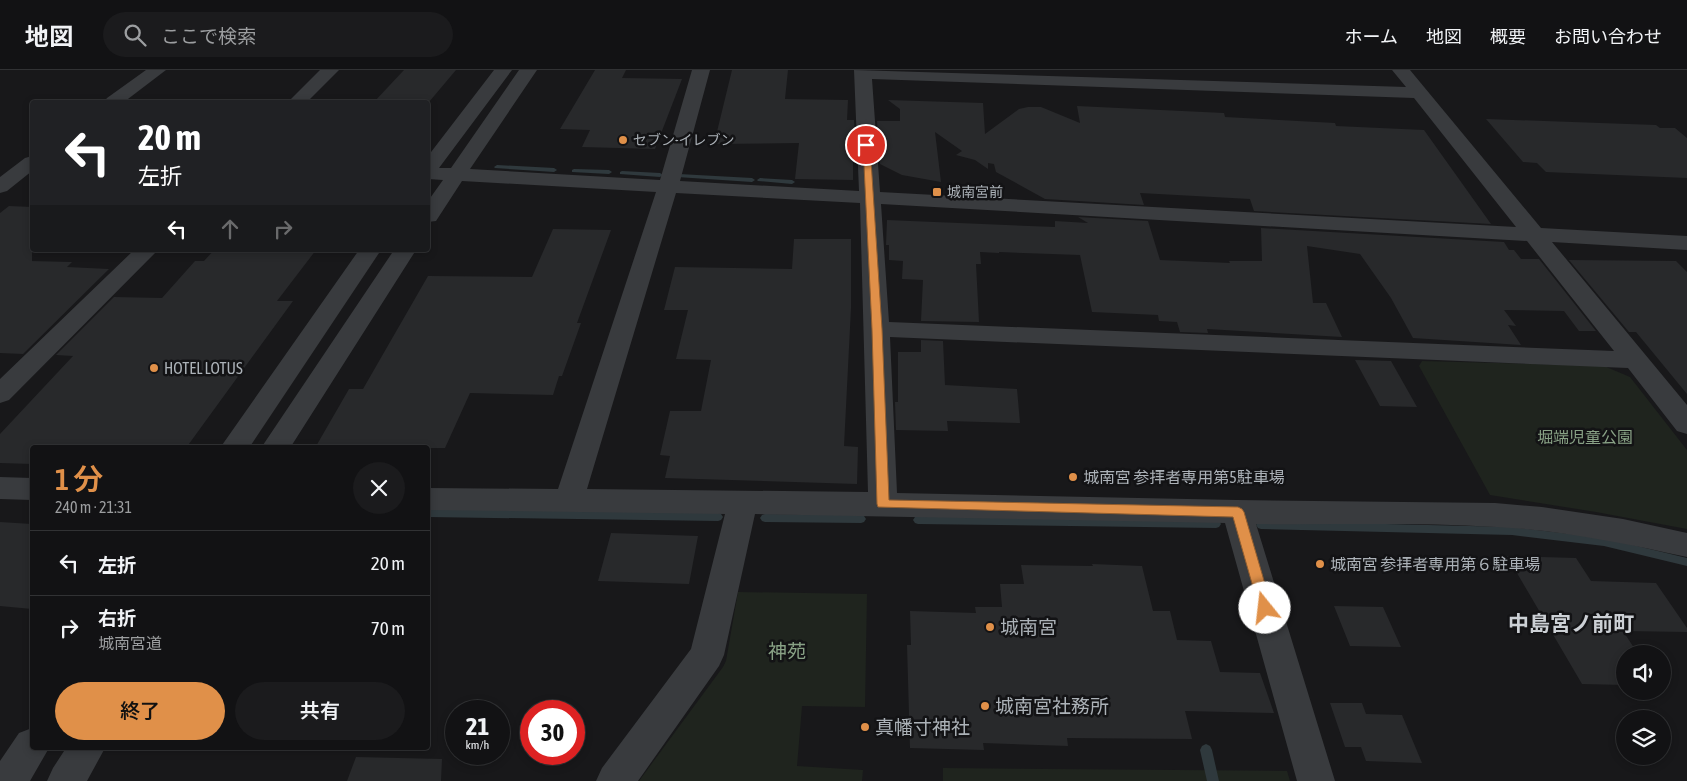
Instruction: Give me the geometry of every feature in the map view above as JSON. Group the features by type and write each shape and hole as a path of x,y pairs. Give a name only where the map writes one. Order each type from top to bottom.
{"street":[{"path":"116,100 157,70"},
{"path":"299,100 330,70"},
{"path":"430,166 503,70"},
{"path":"430,213 528,70"},
{"path":"569,501 668,187 701,70"},
{"path":"1401,70 1687,424"},
{"path":"883,504 877,329 863,72 1419,93"},
{"path":"0,165 30,165"},
{"path":"0,187 30,166"},
{"path":"430,173 1687,243"},
{"path":"0,394 145,252"},
{"path":"236,445 369,252"},
{"path":"277,445 404,252"},
{"path":"877,329 1635,360"},
{"path":"0,488 30,489"},
{"path":"430,499 883,504 1238,512 1495,515 1623,531 1687,545"},
{"path":"615,781 707,655 742,503"},
{"path":"1238,512 1316,781"},
{"path":"9,781 30,749"},
{"path":"66,781 86,750"}],"green space":[{"name":"堀端児童公園","path":"1422,361 1604,366 1630,377 1687,450 1687,529 1490,495 1419,366"},
{"name":"神苑","path":"738,592 867,594 865,707 802,706 797,766 863,770 862,781 639,781 723,667 726,661"},
{"path":"943,768 1287,771 1290,781 943,781"}],"building":[{"path":"404,70 456,70 430,101 376,100"},
{"path":"595,70 626,70 622,78 682,79 655,149 582,147 590,130 560,129"},
{"path":"732,70 788,70 785,99 848,100 847,120 854,120 853,180 795,179 799,143 714,144"},
{"path":"888,100 983,103 985,134 1019,109 1028,107 1041,107 1080,123 1077,106 1224,113 1225,117 1335,123 1336,126 1424,130 1491,224 1254,211 1250,199 1140,193 1144,205 1045,199 996,172 994,164 988,163 988,169 975,160 956,155 962,151 935,132 941,182 902,175 880,164 877,121 900,121 900,109"},
{"path":"1486,119 1656,125 1660,128 1675,128 1687,138 1687,178 1546,172 1537,163 1523,162"},
{"path":"9,206 30,207 30,252 32,252 32,261 72,262 67,267 109,269 23,354 0,353 0,213"},
{"path":"1078,217 1148,221 1160,260 1230,263 1229,261 1262,261 1261,228 1504,242 1509,250 1514,250 1521,259 1539,259 1596,331 1579,331 1564,311 1504,310 1516,326 1508,325 1521,345 1413,338 1391,298 1360,254 1307,246 1313,303 1326,303 1342,337 1207,329 1208,333 1180,332 1177,322 1159,321 1158,315 1092,312 1080,255 980,252 981,264 976,264 979,322 921,321 923,280 902,279 903,261 889,260 889,245 886,245 887,220 1055,227 1055,221 1088,223"},
{"path":"553,229 611,230 577,323 581,323 562,376 559,376 553,395 470,393 445,448 430,448 430,445 317,445 349,389 363,389 428,276 532,277"},
{"path":"794,239 851,239 851,308 844,446 858,447 857,484 665,478 670,456 660,455 670,411 701,411 711,360 676,359 688,310 664,310 675,267 792,269"},
{"name":"HOTEL LOTUS","path":"212,252 314,252 277,301 293,301 188,445 30,445 30,464 0,463 0,434 73,356 56,355 114,297 162,298 195,261 204,261"},
{"path":"1569,260 1676,261 1687,272 1687,394 1636,332 1629,332"},
{"path":"921,340 943,341 945,385 1017,389 1020,423 947,421 948,431 896,430 895,402 898,402 898,352 921,352"},
{"path":"1355,360 1391,361 1417,407 1380,406"},
{"path":"0,522 30,524 30,609 0,606"},
{"path":"611,533 698,536 689,584 598,581"},
{"path":"1507,556 1576,558 1591,581 1656,583 1687,628 1687,632 1623,631 1632,645 1616,645 1616,685 1582,684"},
{"path":"1092,564 1142,566 1153,611 1170,611 1177,640 1211,641 1220,672 1260,673 1274,713 1185,711 1192,739 1067,738 1068,746 983,743 984,750 910,748 907,645 911,645 910,611 976,613 975,607 1002,607 1000,584 1024,584 1021,565 1093,566"},
{"path":"1334,606 1383,607 1401,647 1350,646"},
{"path":"1330,703 1362,703 1366,714 1402,715 1422,763 1366,761 1361,747 1345,747"},
{"path":"356,757 442,759 441,781 347,781"}],"waterway":[{"path":"497,167 554,170"},
{"path":"574,171 609,172"},
{"path":"622,173 660,175"},
{"path":"679,176 752,180"},
{"path":"760,180 792,182"},
{"path":"430,513 718,517"},
{"path":"765,518 861,519"},
{"path":"918,520 1216,524"},
{"path":"1261,525 1512,531 1604,542 1687,562"},
{"path":"1206,750 1213,781"}],"place":[{"name":"セブン-イレブン","path":"623,140"},
{"name":"城南宮前","path":"937,192"},
{"name":"HOTEL LOTUS","path":"154,368"},
{"name":"城南宮 参拝者専用第5駐車場","path":"1073,477"},
{"name":"城南宮 参拝者専用第６駐車場","path":"1320,564"},
{"name":"城南宮","path":"990,627"},
{"name":"城南宮社務所","path":"985,706"},
{"name":"真幡寸神社","path":"865,727"}],"district":[{"name":"中島宮ノ前町","path":"1571,623"}],"route":[{"path":"866,145 877,329 883,504 1238,512 1265,608"}]}
